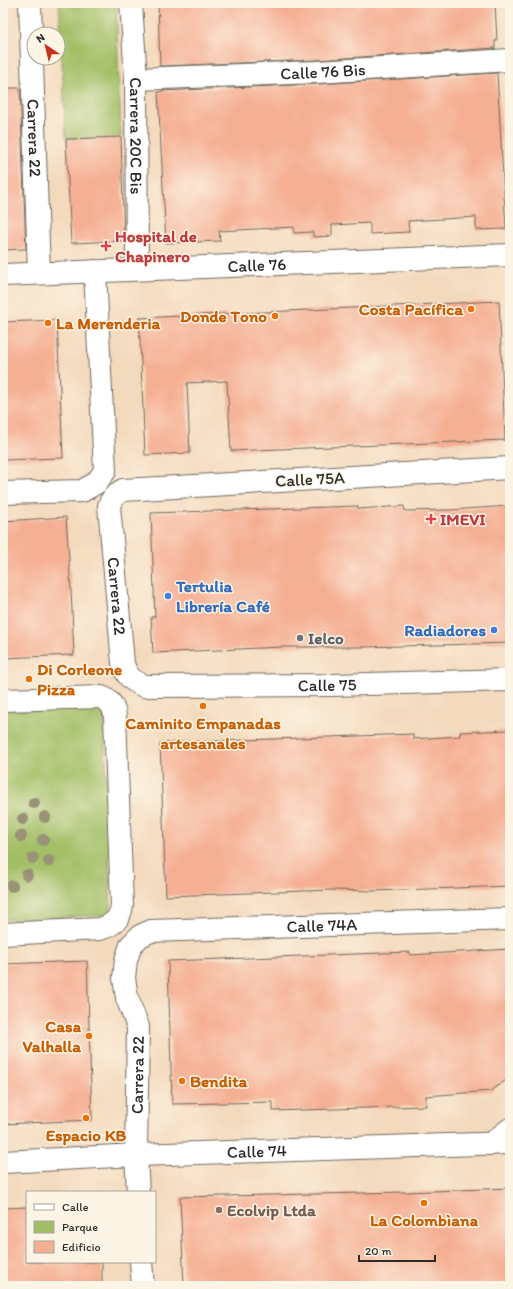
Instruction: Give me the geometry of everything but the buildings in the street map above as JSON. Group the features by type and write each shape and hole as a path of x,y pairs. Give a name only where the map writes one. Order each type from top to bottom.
{"street":[{"name":"Carrera 22","path":"30,3 39,273"},
{"name":"Carrera 20C Bis","path":"131,3 136,79 137,269"},
{"name":"Calle 76 Bis","path":"136,79 317,72 510,60"},
{"name":"Calle 76","path":"3,275 510,256"},
{"path":"3,493 82,491 96,483 105,471 95,271"},
{"name":"Calle 75A","path":"113,498 123,490 510,468"},
{"name":"Carrera 22","path":"113,498 109,506 123,663 129,678 144,686"},
{"name":"Calle 75","path":"144,686 332,685 510,680"},
{"path":"3,700 101,697 105,698 112,704 115,716 122,905 119,918 115,922 100,930 3,934"},
{"name":"Calle 74A","path":"136,939 151,931 510,920"},
{"name":"Carrera 22","path":"136,939 129,950 124,978 127,998 138,1027 136,1156 138,1191"},
{"path":"501,1144 510,1129"},
{"name":"Calle 74","path":"3,1162 501,1144"},
{"path":"141,1263 143,1286"}],"green space":[{"path":"59,3 116,3 121,137 66,139 62,66 66,66 66,26 60,26"},
{"path":"104,707 111,915 3,920 3,711"}],"place":[{"name":"Hospital de Chapinero","path":"106,246"},
{"name":"Costa Pacífica","path":"471,309"},
{"name":"Donde Tono","path":"275,316"},
{"name":"La Merenderia","path":"48,323"},
{"name":"IMEVI","path":"431,519"},
{"name":"Tertulia Librería Café","path":"168,596"},
{"name":"Radiadores","path":"494,630"},
{"name":"Ielco","path":"300,638"},
{"name":"Di Corleone Pizza","path":"29,679"},
{"name":"Caminito Empanadas artesanales","path":"203,706"},
{"name":"Casa Valhalla","path":"89,1036"},
{"name":"Bendita","path":"182,1081"},
{"name":"Espacio KB","path":"86,1118"},
{"name":"La Colombìana","path":"424,1203"},
{"name":"Ecolvip Ltda","path":"219,1210"}]}
